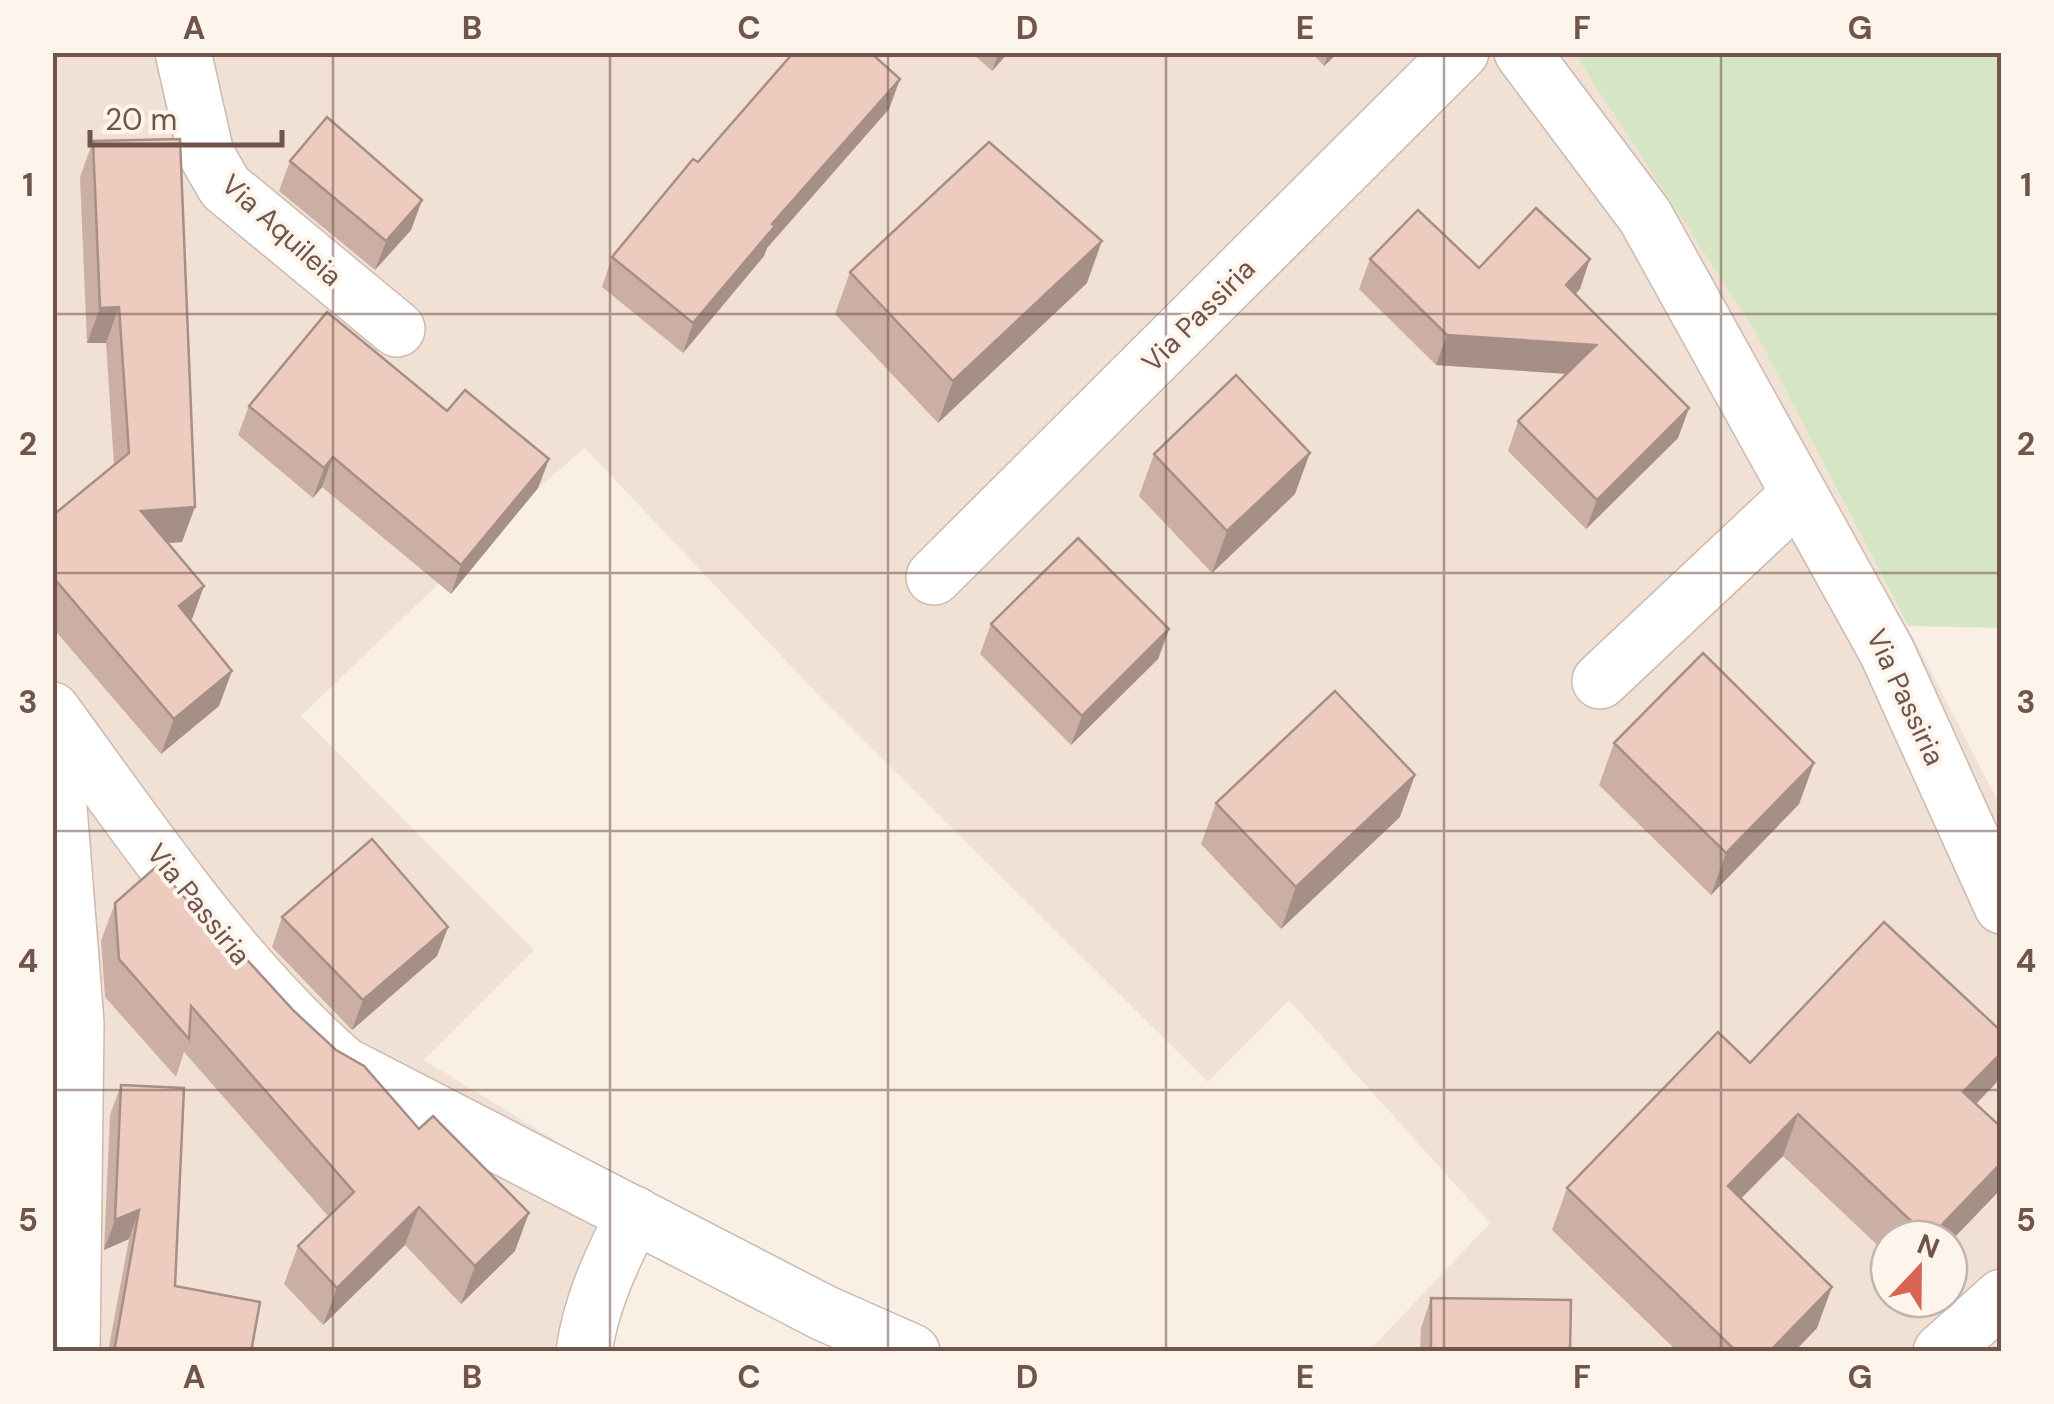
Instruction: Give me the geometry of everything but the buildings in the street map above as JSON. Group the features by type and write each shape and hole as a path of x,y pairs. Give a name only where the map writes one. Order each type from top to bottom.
{"street":[{"name":"Via Aquileia","path":"182,52 206,154 225,187 397,330"},
{"name":"Via Passiria","path":"934,576 1462,52"},
{"name":"Via Passiria","path":"1522,52 1645,216 1887,652 2002,906"},
{"path":"1600,681 1799,494"},
{"name":"Via Passiria","path":"52,710 231,945 301,1028 344,1065 824,1313 912,1352"},
{"path":"52,718 76,1022 72,1352"},
{"path":"584,1352 589,1317 603,1278 634,1214"},
{"path":"1941,1352 2002,1296"}],"shaded area":[{"path":"52,53 1574,53 1753,328 2001,807 2001,1351 1369,1351 1490,1223 1289,1000 1208,1082 825,702 585,448 538,488 301,716 534,950 424,1060 605,1171 574,1351 53,1351"}],"green space":[{"path":"1574,53 2001,53 2001,628 1908,626 1753,328"}]}
